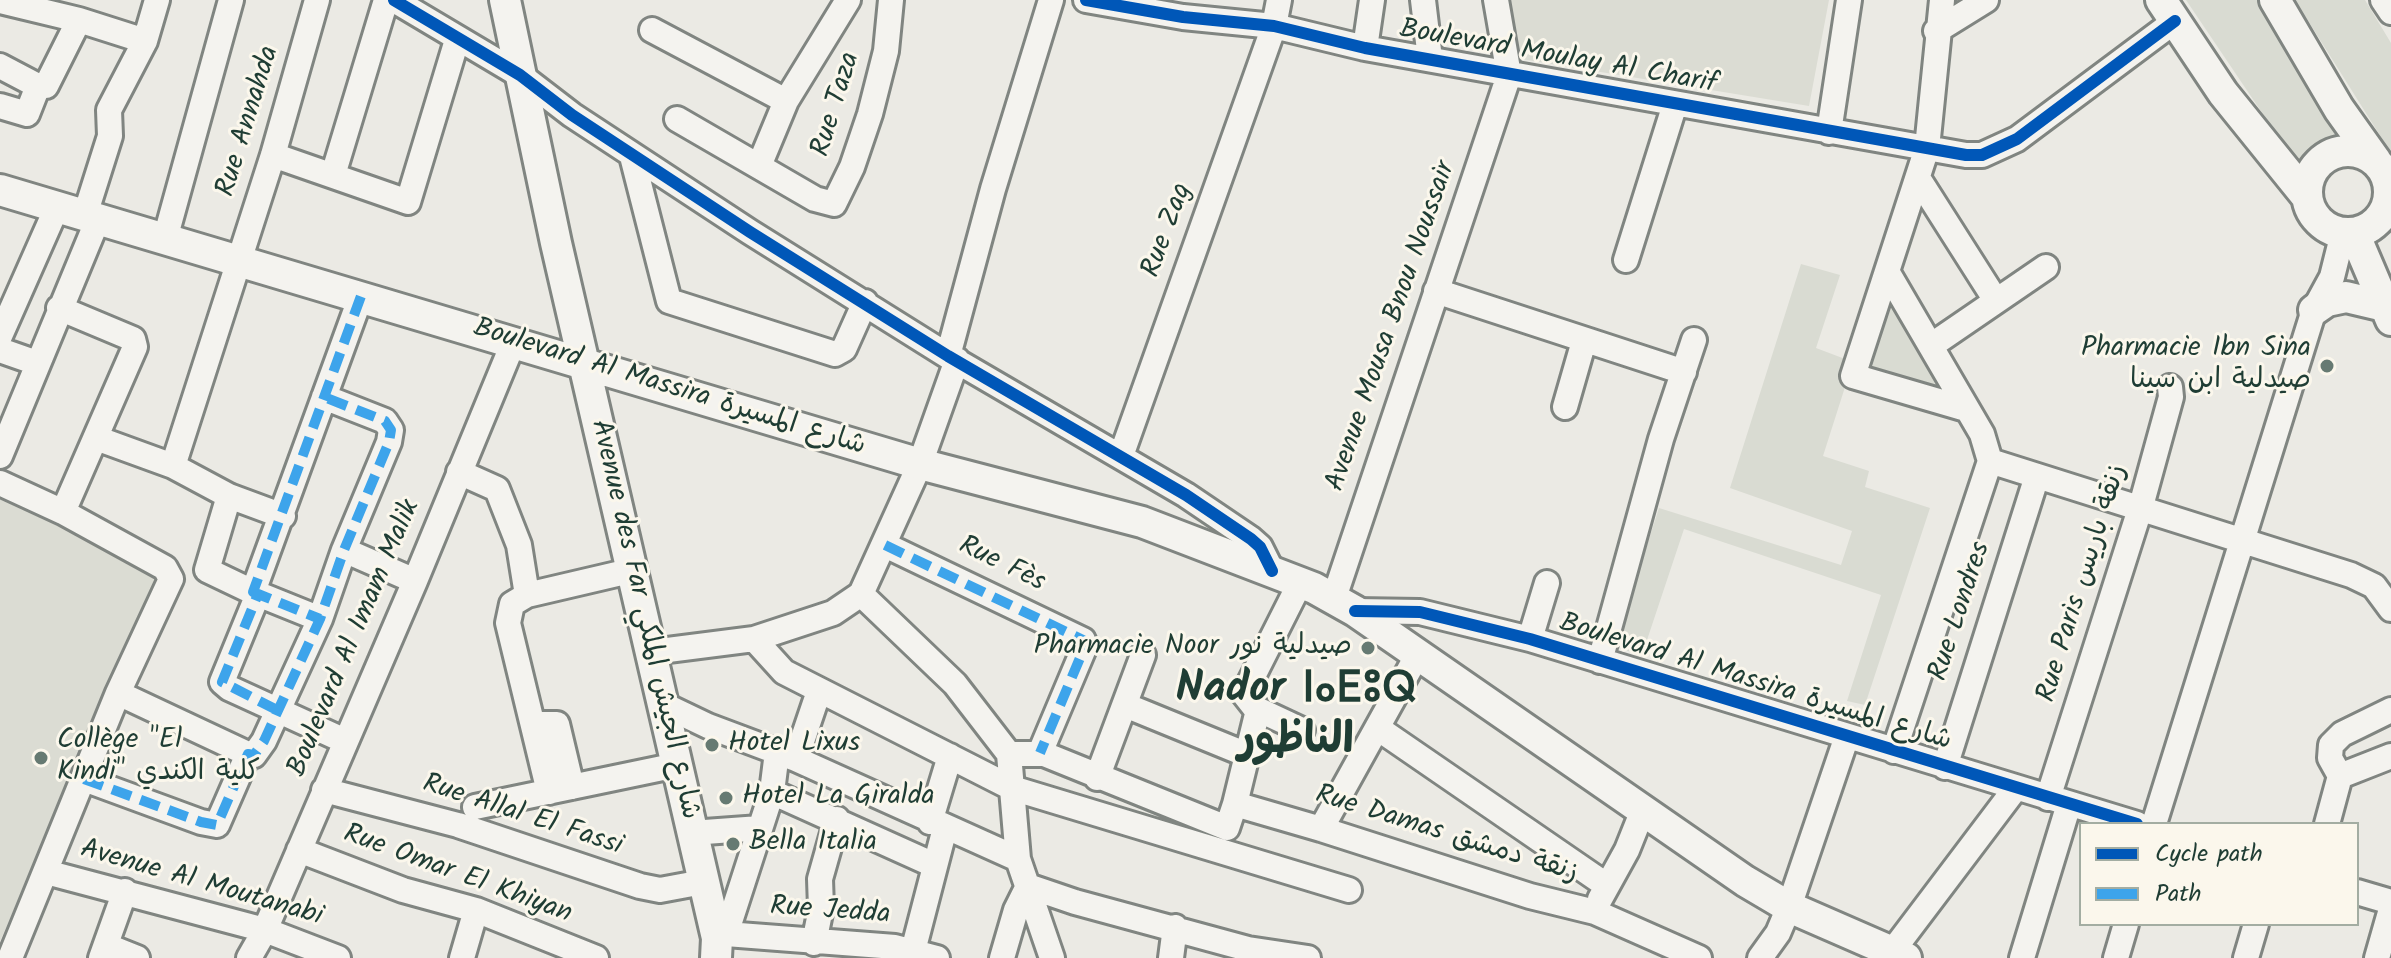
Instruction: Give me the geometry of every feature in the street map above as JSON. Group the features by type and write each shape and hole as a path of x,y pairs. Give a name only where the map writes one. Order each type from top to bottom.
{"main road":[{"path":"2275,0 2339,109 2384,172 2389,188 2388,203 2369,228 2342,232"},
{"name":"Avenue des Far شارع الجيش الملكي","path":"501,3 634,570 691,833 720,943"},
{"path":"2168,10 2223,93 2307,197 2312,213 2342,232 2387,313"},
{"path":"2307,197 2312,173 2329,155 2353,151 2384,172"},
{"name":"Boulevard Al Massira شارع المسيرة","path":"0,190 920,464 1142,522 1286,577 1344,604"},
{"path":"2318,300 2346,297 2387,313"},
{"path":"1344,604 1745,881 1789,907 1899,955"}],"street":[{"path":"0,456 62,303 80,214 110,136 109,110 145,41 157,0"},
{"path":"165,239 231,0"},
{"name":"Rue Annahda","path":"173,466 273,155 317,0"},
{"path":"333,175 386,0"},
{"path":"394,0 520,75 632,156 953,358 1121,456 1251,539 1286,577 1247,685 1245,699 1258,710 1302,730"},
{"path":"677,119 759,166 786,101 848,0"},
{"name":"Rue Taza","path":"759,166 815,199 834,204 852,167 884,61 891,0"},
{"path":"652,652 754,639 833,613 861,594 920,464 953,358 993,189 1051,0"},
{"name":"Rue Zag","path":"1121,456 1274,26 1279,0"},
{"path":"1365,48 1372,0"},
{"path":"1423,0 1430,59"},
{"path":"1496,0 1509,75"},
{"path":"1829,132 1849,0"},
{"path":"1942,0 1936,31 1927,148 1853,376 1966,409"},
{"path":"1936,31 1986,0"},
{"path":"2383,0 2391,12"},
{"path":"0,1 79,20 145,41"},
{"name":"Boulevard Moulay Al Charif","path":"1092,1 1184,9 1509,75 1966,155 1996,150 2017,139 2168,10"},
{"path":"0,66 38,86 48,84 79,20"},
{"path":"652,30 786,101"},
{"path":"273,155 408,202 457,40"},
{"name":"Avenue Mousa Bnou Noussair","path":"1344,604 1436,291 1509,75"},
{"path":"0,106 27,114 38,86"},
{"path":"1626,260 1675,104"},
{"path":"632,156 669,301 835,354 844,349 865,302"},
{"path":"1918,178 1995,299"},
{"path":"0,336 23,282 80,214"},
{"path":"2155,822 2318,300 2320,275 2342,232"},
{"path":"1932,345 2046,267"},
{"path":"1888,273 1982,434 1990,461 1894,751"},
{"path":"23,282 133,339 135,347 63,512"},
{"path":"1436,291 1684,372"},
{"path":"345,741 222,682 361,296"},
{"path":"1600,661 1661,439 1694,340"},
{"name":"Boulevard Al Imam Malik","path":"249,958 265,930 415,581 514,341"},
{"path":"1565,407 1584,341"},
{"path":"0,350 37,363"},
{"name":"Rue Paris زنقة باريس","path":"2022,958 2059,801 2171,397 2170,387"},
{"path":"118,693 252,756 264,741 320,619 391,430 385,421 324,397"},
{"path":"96,438 173,466 229,496 283,516"},
{"path":"1990,461 2141,506 2367,580 2391,609"},
{"path":"459,472 490,483 504,499 519,545 527,595"},
{"name":"Rue Londres","path":"1945,767 2037,476"},
{"path":"0,483 63,512 170,572 170,583 118,693 10,958"},
{"path":"229,496 207,570 320,619"},
{"name":"Rue Fès","path":"885,545 1080,636 1085,646 1040,753"},
{"path":"344,550 415,581"},
{"path":"560,790 557,724 553,721 535,728 508,623 512,604 527,595 634,570"},
{"path":"1530,639 1547,583"},
{"path":"861,594 955,684 1009,754 1018,859 1052,958"},
{"name":"Boulevard Al Massira شارع المسيرة","path":"1344,604 1420,612 1530,639 2130,822"},
{"path":"754,639 773,664 819,691 1012,788 1349,890"},
{"path":"1321,829 1418,654"},
{"path":"1097,778 1143,655"},
{"path":"720,943 772,792 819,691"},
{"path":"662,704 1018,859"},
{"path":"1125,705 1245,754"},
{"path":"1217,852 1235,804 1258,710"},
{"path":"2328,822 2340,776 2329,750 2334,739 2391,710"},
{"path":"1379,729 1606,885"},
{"path":"1760,958 1778,933 1789,907 1847,736"},
{"path":"1009,754 1040,753 1227,828"},
{"path":"84,779 217,825 248,754"},
{"path":"915,952 928,863 950,756"},
{"path":"2340,776 2391,756"},
{"path":"475,807 677,765"},
{"path":"1899,955 2015,789"},
{"name":"Rue Allal El Fassi","path":"324,790 458,825 640,886 660,890 703,882"},
{"path":"772,792 928,863"},
{"name":"Rue Damas زنقة دمشق","path":"1235,804 1530,896 1595,912 1699,958"},
{"path":"1595,912 1606,885 1627,850 1643,810"},
{"path":"814,943 821,908 820,879 837,819"},
{"path":"691,833 760,828"},
{"name":"Rue Omar El Khiyan","path":"299,850 403,890 476,910 596,958"},
{"name":"Avenue Al Moutanabi","path":"46,872 265,930 338,958"},
{"path":"1028,886 1075,902 1175,927 1247,953 1308,958"},
{"path":"1002,958 1014,916 1028,886"},
{"path":"125,891 104,952 137,958"},
{"path":"2359,893 2391,902"},
{"path":"2377,958 2391,909"},
{"path":"462,958 476,910"},
{"path":"2116,958 2125,926"},
{"path":"2246,958 2255,926"},
{"path":"1171,958 1175,927"},
{"name":"Rue Jedda","path":"720,943 814,943 860,951 915,952"}],"shaded area":[{"path":"1509,0 1829,0 1809,106 1515,58"},
{"path":"2186,0 2264,0 2352,139 2321,151 2302,172"},
{"path":"2295,0 2365,0 2391,43 2391,153"},
{"path":"1801,264 1840,275 1816,348 1853,362 1823,456 1869,471 1865,487 1930,508 1865,705 1847,701 1881,595 1684,529 1642,655 1614,647 1659,508 1841,565 1852,531 1730,488"},
{"path":"1891,293 1952,403 1864,376"},
{"name":"Collège \"El Kindi\" كلية الكندي","path":"0,498 163,575 0,941"}],"marked path":[{"path":"258,594 253,592 361,296"},
{"path":"84,779 217,825 248,754 254,755 264,741 320,619 344,550 389,442 391,430 385,421 324,397"},
{"path":"885,545 1083,640 1085,646 1040,753"},
{"path":"277,710 222,682 258,594 320,619"}],"cycle path":[{"path":"394,0 520,75 572,115 750,232 948,356 1186,495 1251,539 1260,547 1272,571"},
{"path":"1086,0 1183,17 1274,26 1365,48 1966,155 1982,155 2017,139 2175,21"},
{"path":"1355,611 1420,612 1530,639 2130,822"}],"place":[{"name":"Pharmacie Ibn Sina صيدلية ابن سينا","path":"2327,366"},
{"name":"Pharmacie Noor صيدلية نور","path":"1368,648"},
{"name":"Hotel Lixus","path":"712,745"},
{"name":"Collège \"El Kindi\" كلية الكندي","path":"41,758"},
{"name":"Hotel La Giralda","path":"726,798"},
{"name":"Bella Italia","path":"733,844"}],"district":[{"name":"Nador ⵏⴰⴹⵓⵕ الناظور","path":"1296,720"}]}
